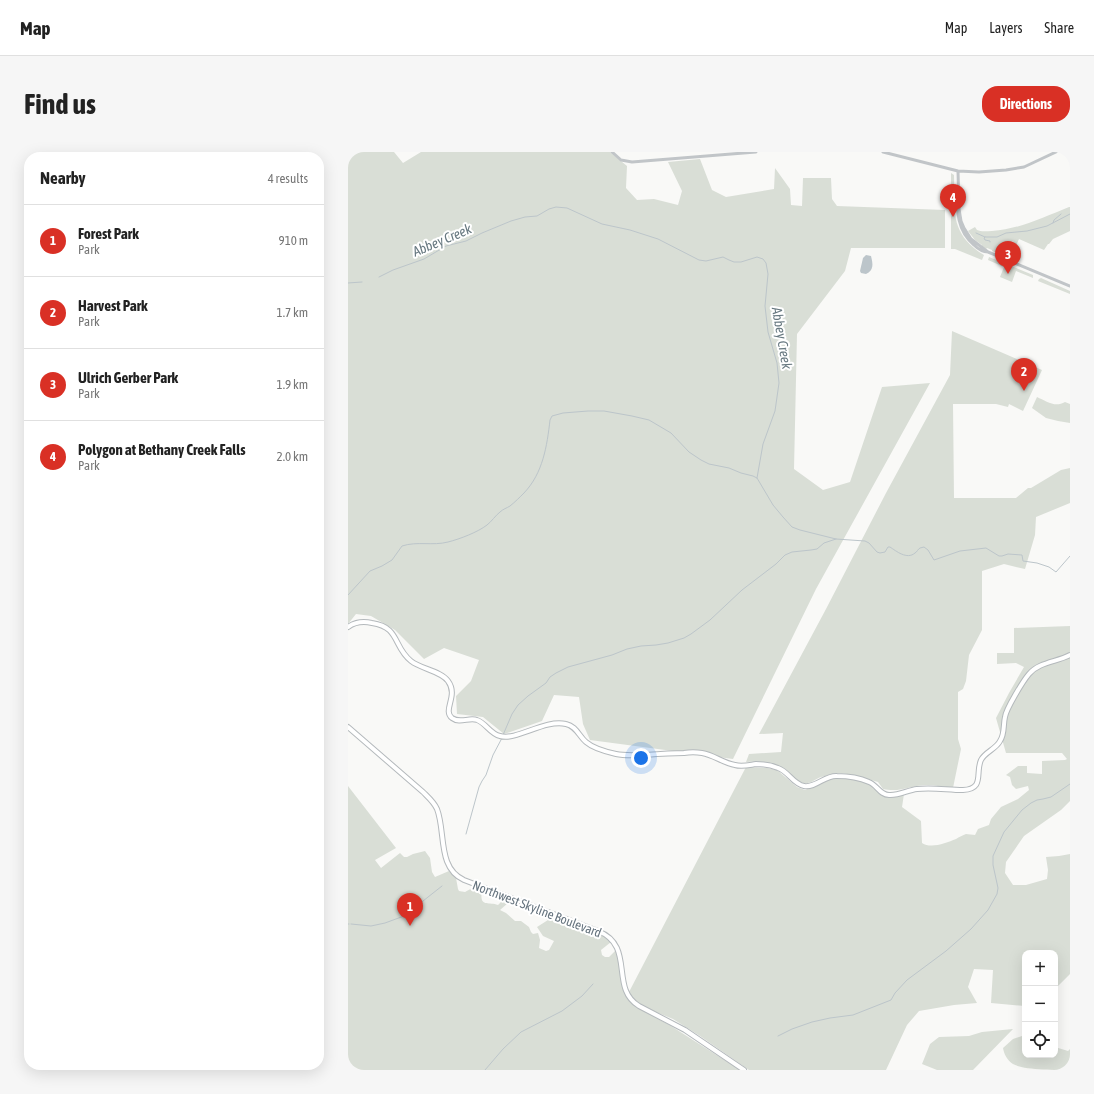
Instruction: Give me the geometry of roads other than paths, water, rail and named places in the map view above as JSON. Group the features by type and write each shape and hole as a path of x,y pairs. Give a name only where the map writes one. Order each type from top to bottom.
{"main road":[{"path":"348,628 355,624 365,622 378,624 388,629 395,637 408,658 414,663 442,676 449,682 452,695 449,709 450,716 457,720 478,720 500,737 512,736 546,725 556,723 564,724 570,725 587,743 614,754 702,753 735,765 762,764 776,767 785,772 796,783 802,786 811,785 831,776 840,776 869,782 880,792 889,795 920,789 968,790 973,788 979,780 979,765 981,760 1001,740 1006,714 1027,676 1038,667 1063,659 1070,655"},
{"name":"Northwest Skyline Boulevard","path":"348,728 433,802 440,819 447,864 456,876 598,931 607,936 613,941 618,950 621,960 624,988 632,1001 685,1030 744,1070"}],"street":[{"path":"612,152 622,160 632,162 756,152"},
{"path":"883,152 958,171 970,172 1020,168 1032,164 1056,152"},
{"path":"958,171 957,213 962,229 968,240 981,250 1070,286"}],"waterway":[{"name":"Abbey Creek","path":"379,277 393,270 424,259 446,246 466,241 511,221 525,217 537,216 556,207 567,208 602,224 630,230 658,239 699,260 706,261 723,257 734,262 741,262 757,257 763,259 766,263 768,274 765,306 768,332 777,363 779,383 775,411 763,444 757,478"},
{"path":"1053,223 1054,220 1061,214"},
{"path":"976,233 985,237 997,237 1006,233 1027,231 1047,226 1070,214"},
{"path":"985,237 985,240 990,242"},
{"name":"Abbey Creek","path":"348,283 362,282"},
{"path":"348,595 370,571 392,560 402,546 448,542 469,535 487,525 501,511 510,506 521,496 536,477 543,459 552,416 563,413 588,411 604,411 649,420 671,433 689,452 701,460 709,464 729,468 757,478 773,505 792,527 800,530 836,539 865,541 880,553 885,552 888,547 890,547 895,551 909,556 916,553 920,548 924,547 928,550 934,560 960,551 986,548 999,556 1008,554 1022,555 1023,561 1037,563 1049,567 1056,572 1070,556"},
{"path":"503,735 512,714 518,705 546,683 550,677 556,673 568,667 612,655 627,649 668,643 684,638 710,620 742,590 776,564 785,555 792,552 817,549 824,543 836,539"},
{"path":"466,834 479,787 486,775 493,755 502,738"},
{"path":"778,1036 812,1022 853,1015 891,1000 895,993 907,980 946,951 971,929 988,910 997,894 998,888 993,865 993,856 1004,832 1022,810 1037,800 1051,797 1070,784"},
{"path":"351,924 371,926 404,916 442,886"},
{"path":"485,1070 503,1049 521,1032 562,1011 582,996 593,984"}],"place":[{"name":"Polygon at Bethany Creek Falls","path":"953,217"},
{"name":"Ulrich Gerber Park","path":"1008,274"},
{"name":"Harvest Park","path":"1024,391"},
{"name":"Forest Park","path":"410,926"}]}
